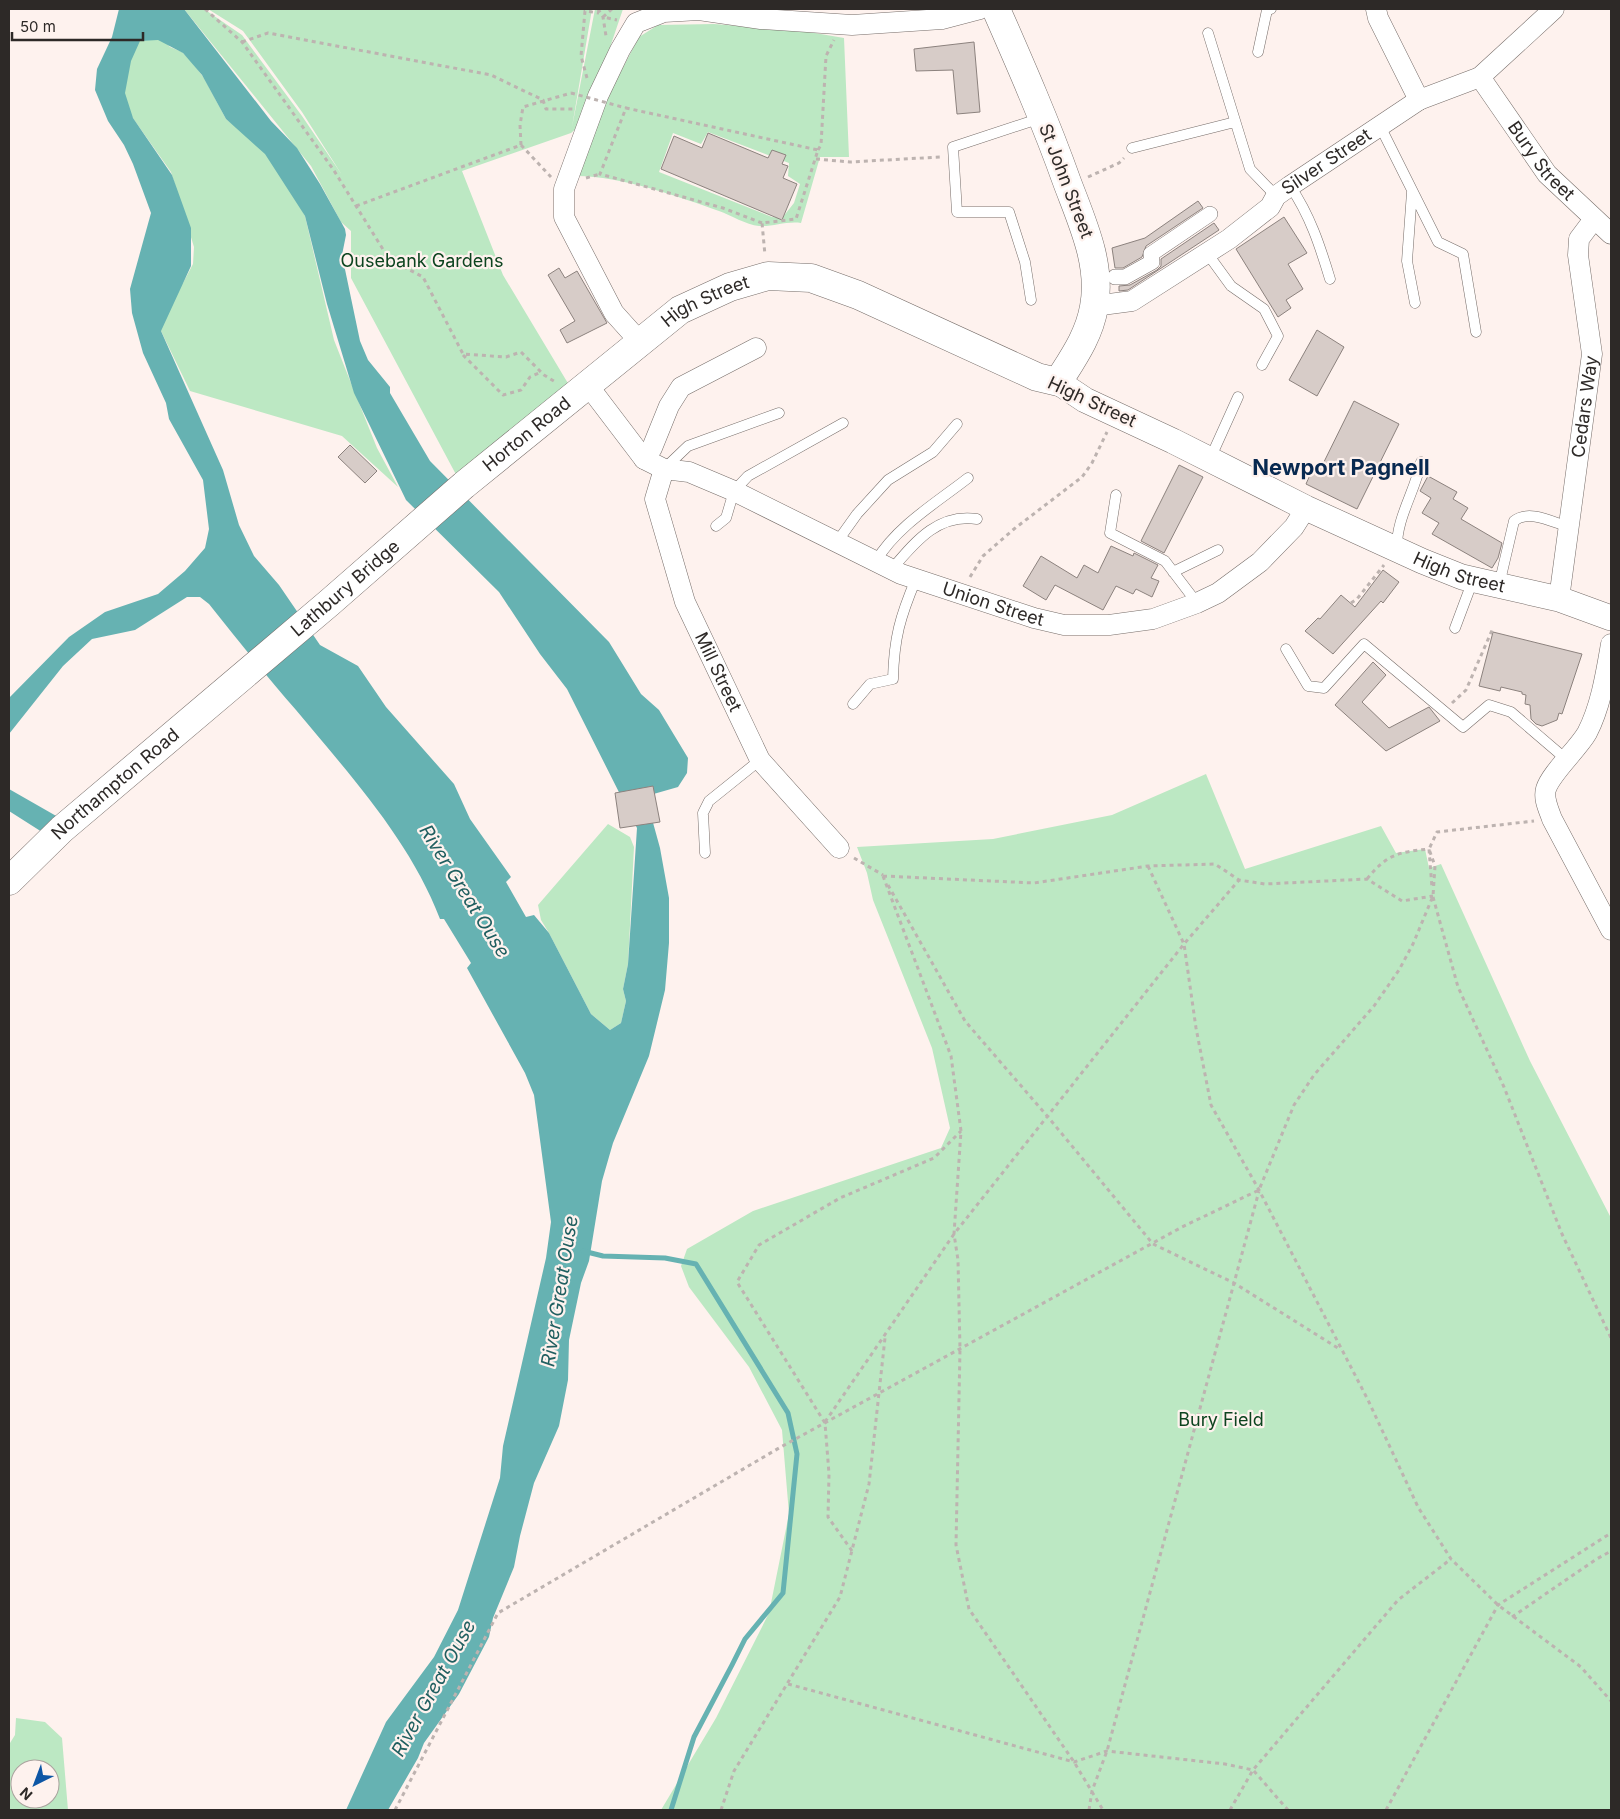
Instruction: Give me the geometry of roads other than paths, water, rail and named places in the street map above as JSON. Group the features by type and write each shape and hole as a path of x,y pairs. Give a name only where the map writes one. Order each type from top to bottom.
{"main road":[{"name":"St John Street","path":"996,9 1042,118 1090,240 1094,281 1094,306 1087,336 1058,382"},
{"name":"High Street","path":"580,389 680,310 730,287 768,276 811,278 858,295 1037,377 1058,382"},
{"name":"Horton Road","path":"464,485 580,389"},
{"name":"Lathbury Bridge","path":"225,691 464,485"},
{"name":"Northampton Road","path":"9,881 62,829 225,691"}],"street":[{"path":"640,342 614,313 564,217 564,190 591,93 636,23 664,12 699,10 762,19 852,25 942,20 980,9"},
{"path":"1376,9 1378,18 1419,100"},
{"name":"Silver Street","path":"1094,306 1132,301 1207,253 1270,207 1283,191 1419,100 1480,77 1553,9"},
{"name":"Bury Street","path":"1480,77 1547,174 1611,234"},
{"path":"1115,277 1125,277 1152,262 1151,254 1210,214"},
{"name":"Cedars Way","path":"1559,599 1592,354 1578,255 1580,239 1594,219"},
{"path":"580,389 644,459 652,448 669,406 681,387 756,348"},
{"name":"High Street","path":"1058,382 1085,400 1116,413 1306,508 1397,549 1473,579 1559,599 1611,618"},
{"name":"Union Street","path":"644,459 664,469 689,472 916,579 1034,618 1064,625 1108,625 1153,619 1218,593 1260,562 1294,527 1306,508"},
{"name":"Mill Street","path":"664,469 655,498 685,602 760,760 839,848"},
{"path":"1611,644 1596,711 1586,733 1546,789 1546,801 1552,819 1611,930"}],"lane":[{"path":"1258,52 1267,10 1271,9"},
{"path":"1208,34 1250,168 1300,202 1319,240 1330,280"},
{"path":"1031,300 1025,262 1009,212 957,212 953,147 1042,118"},
{"path":"1132,148 1235,122"},
{"path":"1380,126 1438,242 1463,254 1476,332"},
{"path":"1412,191 1407,261 1415,303"},
{"path":"1207,253 1231,286 1264,309 1278,336 1262,365"},
{"path":"1210,459 1238,397"},
{"path":"664,469 688,446 779,413"},
{"path":"716,526 728,514 741,496 748,476 843,423"},
{"path":"837,542 857,514 888,480 934,452 957,424"},
{"path":"1397,549 1396,538 1421,462"},
{"path":"884,565 885,546 908,525 968,478"},
{"path":"1116,495 1110,533 1165,561 1197,603"},
{"path":"1498,586 1514,521 1520,517 1534,516 1569,528"},
{"path":"884,565 925,534 946,521 962,517 977,519"},
{"path":"1173,572 1218,550"},
{"path":"853,704 870,684 893,679 894,654 900,616 916,579"},
{"path":"1455,628 1473,579"},
{"path":"1286,649 1308,686 1324,688 1364,644 1463,727 1489,705 1511,712 1567,760"},
{"path":"705,853 703,813 709,801 760,760"}],"water":[{"name":"River Great Ouse","path":"119,9 184,9 271,121 297,148 345,229 346,235 342,255 360,341 368,360 390,387 390,393 430,461 609,642 641,694 659,710 688,758 687,773 678,787 650,795 652,819 660,848 669,898 669,943 665,990 649,1056 613,1143 602,1181 589,1261 581,1283 569,1340 568,1380 559,1426 534,1483 514,1567 493,1618 489,1637 459,1694 424,1743 418,1758 388,1810 346,1810 386,1722 434,1657 458,1610 500,1478 503,1446 546,1258 551,1222 534,1095 525,1073 467,968 471,963 444,919 440,919 412,862 395,835 357,783 209,604 200,597 187,597 135,630 92,639 63,666 9,734 9,698 69,637 105,612 158,594 185,571 205,548 209,529 203,480 169,419 166,403 143,353 132,313 130,289 151,213 133,164 124,145 108,121 95,90 97,69 112,37","holes":["158,40 183,53 202,75 226,119 265,154 305,216 327,304 354,393 406,500 499,592 540,654 567,689 637,828 628,964 623,989 626,1001 621,1023 610,1030 591,1014 549,933 534,915 526,917 506,882 511,877 470,819 454,784 386,707 358,666 320,645 279,585 254,556 239,525 223,470 161,331 191,266 191,228 172,175 133,118 125,93 131,61 140,41"]},
{"path":"9,789 58,817 42,832 9,811"}],"waterway":[{"name":"River Great Ouse","path":"583,1251 603,1256 665,1258 696,1264 788,1413 797,1454 783,1593 745,1639 694,1737 671,1810"}],"district":[{"name":"Newport Pagnell","path":"1341,467"}],"park label":[{"name":"Ousebank Gardens","path":"422,261"},
{"name":"Bury Field","path":"1221,1420"}]}
